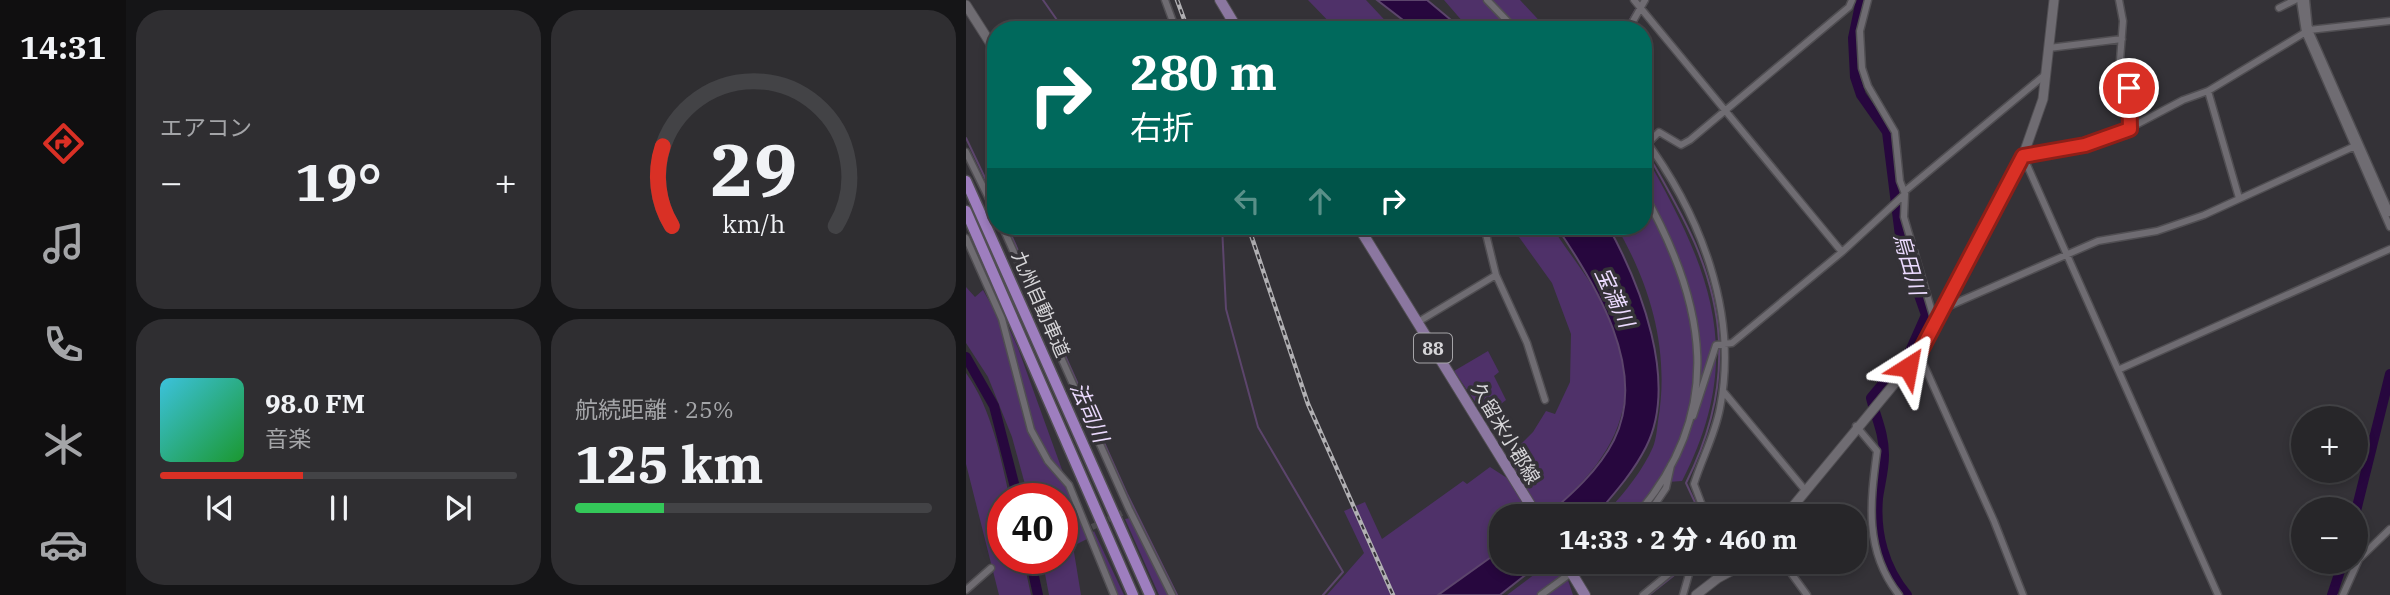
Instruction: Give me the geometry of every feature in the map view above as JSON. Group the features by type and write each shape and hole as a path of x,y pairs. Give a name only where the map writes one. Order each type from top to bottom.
{"highway":[{"name":"九州自動車道","path":"966,181 987,228"},
{"name":"九州自動車道","path":"966,211 1133,595"},
{"name":"九州自動車道","path":"990,235 1150,595"}],"main road":[{"path":"1220,0 1233,21"},
{"name":"久留米小郡線","path":"1364,235 1529,504"},
{"path":"1573,574 1585,595"}],"street":[{"path":"1165,0 1173,21"},
{"path":"1487,0 1507,21"},
{"path":"1634,0 1651,21"},
{"path":"1634,21 1646,0"},
{"path":"1652,136 1659,132 1681,145 1850,7 1852,0"},
{"path":"1868,0 1860,31 1861,62 1868,86 1895,132 1900,181 1905,193 1904,216 1936,322"},
{"path":"1795,504 1856,426 1919,354 2023,156 2041,111 2054,0"},
{"path":"2119,0 2122,39 2120,60 2129,88 2130,129"},
{"path":"2279,8 2295,0"},
{"path":"2300,0 2307,31 2390,227"},
{"path":"2306,0 2307,31 2390,213"},
{"path":"966,5 987,38"},
{"path":"2023,156 2085,145 2130,129 2183,100 2208,91 2307,31 2390,21"},
{"path":"1652,22 1842,252"},
{"path":"2049,48 2122,39"},
{"path":"1644,504 1671,464 1696,410 1716,345 1732,343 1842,252 1905,193 2047,74"},
{"path":"2208,91 2239,198"},
{"path":"1942,309 2098,241 2174,226 2355,146"},
{"path":"966,152 987,195"},
{"path":"1652,153 1703,246 1720,300 1725,345 1723,391 1714,430 1693,484 1699,504"},
{"path":"2023,156 2120,369 2218,595"},
{"path":"1652,210 1677,259 1693,312 1698,366 1688,424"},
{"path":"1006,235 1127,511 1172,595"},
{"path":"1485,235 1496,275 1527,343 1545,400"},
{"path":"966,238 995,296 1013,350 1031,430 1048,461 1069,485 1089,528 1114,595"},
{"path":"2120,369 2390,249"},
{"path":"1418,322 1496,275"},
{"path":"1919,354 1994,521 2023,595"},
{"path":"1723,391 1805,491"},
{"path":"1856,426 1877,451 1870,503 1871,531 1882,567 1899,595"},
{"path":"1655,504 1666,488 1671,464"},
{"path":"2343,595 2355,564 2390,528"},
{"path":"966,590 987,572"},
{"path":"1541,595 1563,574"},
{"path":"1643,595 1673,574"},
{"path":"1683,595 1686,574"},
{"path":"1696,595 1726,574"},
{"path":"1792,574 1807,595"}],"shaded area":[{"path":"1308,0 1366,0 1386,21 1328,21"},
{"path":"1444,0 1520,0 1540,21 1462,21"},
{"path":"1652,167 1686,233 1702,273 1712,312 1716,351 1713,392 1702,435 1682,481 1668,482 1651,504 1613,504 1643,466 1653,447 1661,395 1655,320 1639,272 1621,235 1652,235"},
{"path":"1517,235 1557,235 1593,287 1611,322 1622,354 1625,384 1622,412 1612,439 1596,465 1559,504 1489,504 1489,559 1438,595 1327,595 1364,553 1344,511 1365,502 1382,539 1463,481 1467,484 1490,467 1507,478 1517,472 1511,454 1533,432 1546,411 1555,414 1570,382 1571,334 1552,283"},
{"path":"966,287 975,297 983,290 992,306 1000,308 1018,348 1067,483 1025,483 1012,437 988,377 966,343"},
{"path":"1488,351 1499,372 1494,376 1506,400 1485,416 1454,371"},
{"path":"966,373 989,418 1006,483 987,483 987,547 966,464"},
{"path":"1078,514 1087,539 1078,544"},
{"path":"1130,518 1169,595 1159,595 1125,519"},
{"path":"1094,531 1124,595 1117,595 1091,535"},
{"path":"994,574 1026,574 1031,595 999,595"},
{"path":"1045,574 1078,574 1081,595 1049,595"},
{"path":"1535,574 1566,574 1573,595 1507,595"}],"water":[{"path":"1377,0 1427,0 1452,21 1404,21"},
{"name":"宝満川","path":"1562,235 1613,235 1643,304 1651,334 1657,364 1655,421 1641,457 1606,504 1559,504 1601,462 1614,440 1623,413 1625,385 1621,357 1613,328 1586,274"},
{"path":"1489,559 1489,574 1527,574 1500,595 1438,595"}],"waterway":[{"path":"1043,0 1058,21"},
{"name":"烏田川","path":"1861,0 1853,38 1855,77 1861,95 1887,132 1901,244 1926,315 1910,351 1871,398 1884,447 1877,511 1880,537 1892,573 1907,595"},
{"path":"1629,21 1636,9"},
{"name":"法司川","path":"966,138 987,182"},
{"path":"1652,161 1682,215 1703,263 1716,314 1719,341"},
{"name":"法司川","path":"1011,235 1127,494 1177,595"},
{"path":"1222,235 1226,309 1258,427 1343,572 1323,595"},
{"path":"1696,504 1686,483 1711,417 1718,383 1719,347"},
{"path":"966,357 994,406 1014,483"},
{"path":"2359,497 2390,374"},
{"path":"1033,574 1038,595"},
{"path":"1649,595 1676,574"},
{"path":"2332,595 2339,574"},
{"path":"2333,591 2337,595"}],"tunnel":[{"path":"997,296 1024,283"},
{"path":"1092,527 1124,512"}],"railway":[{"path":"1177,0 1185,21"},
{"path":"1251,235 1308,404 1393,595"}],"route":[{"path":"1908,367 1919,354 2023,156 2109,139 2130,129 2129,88"}]}
